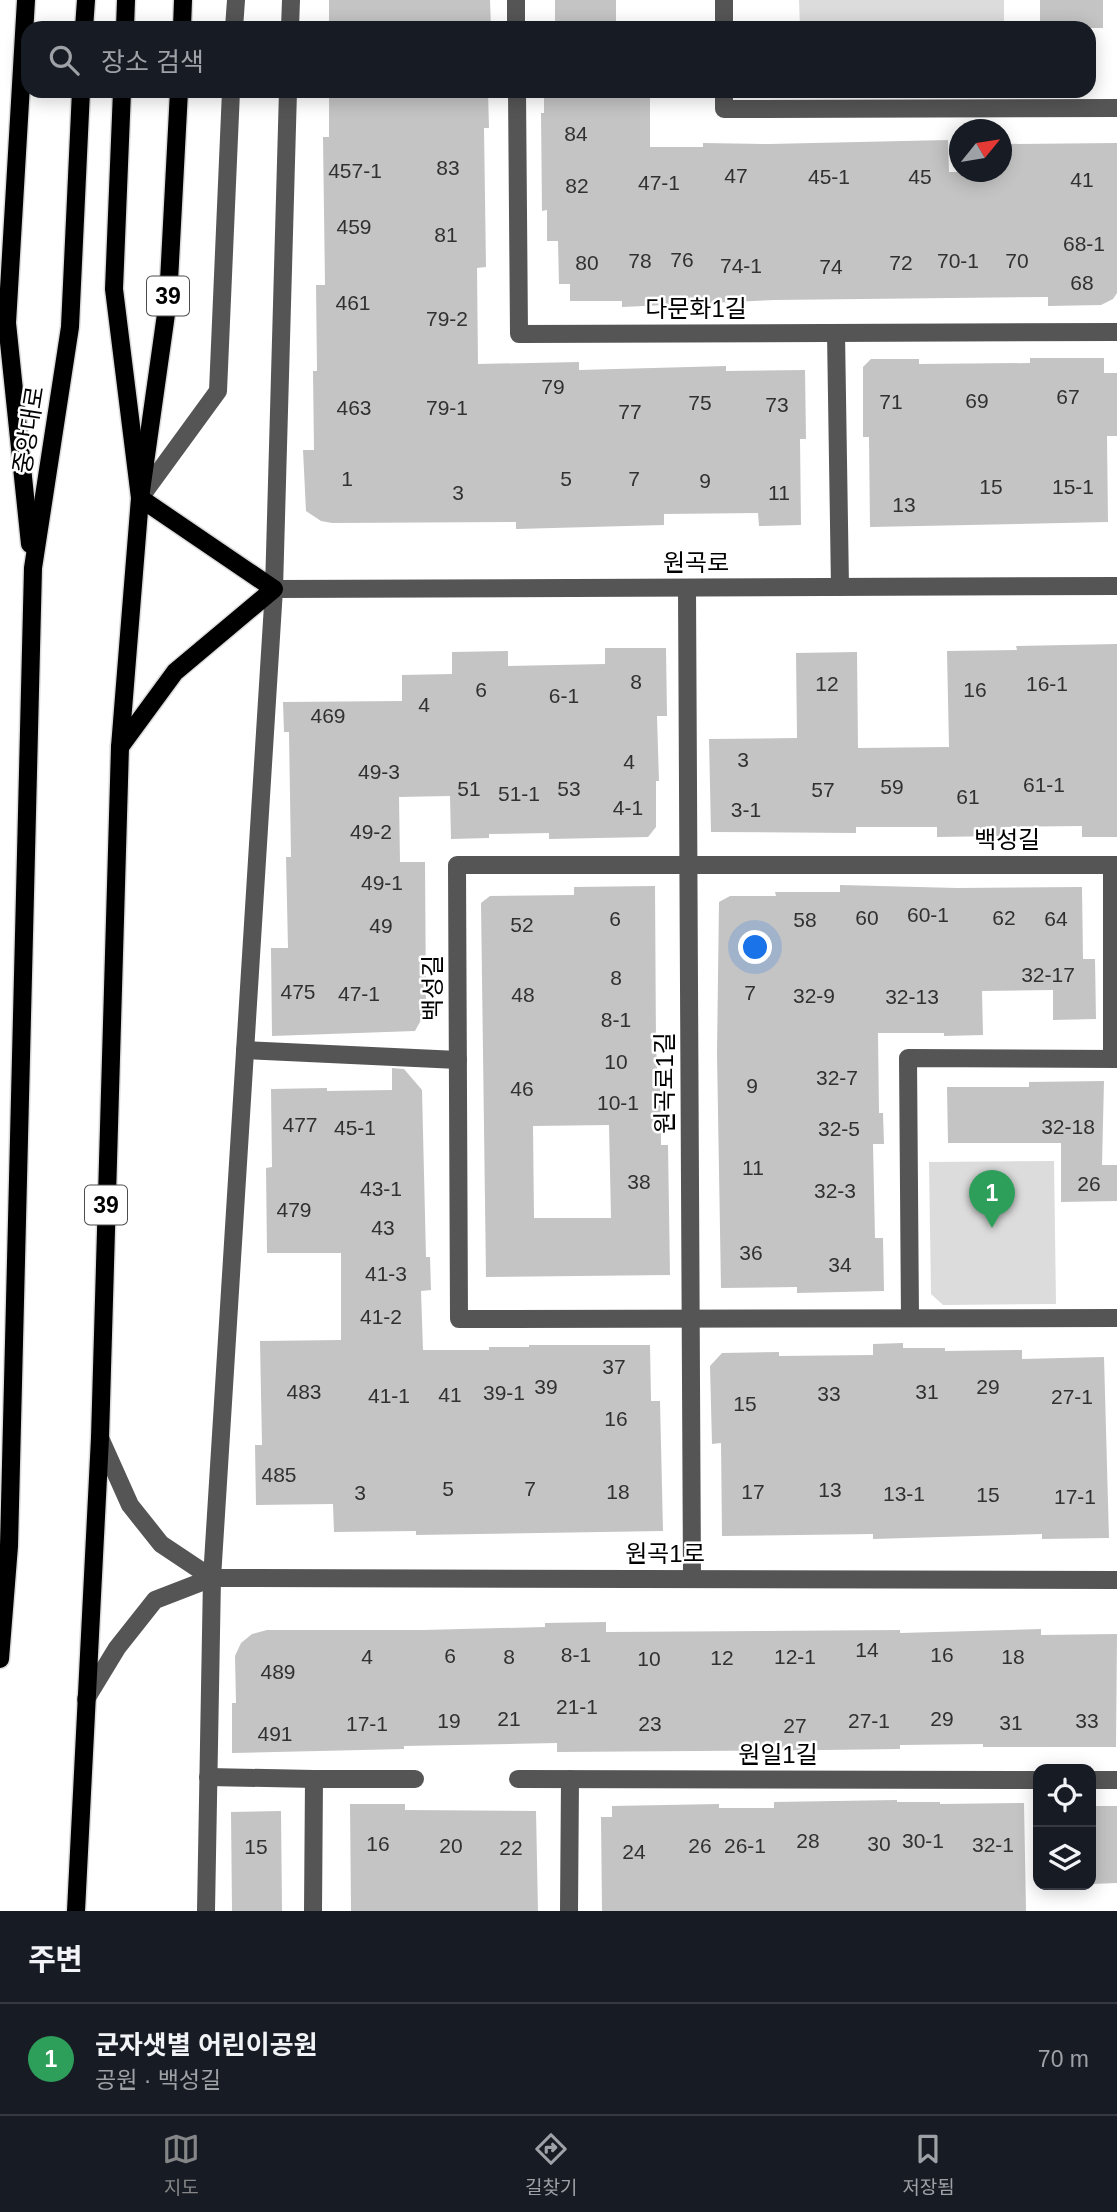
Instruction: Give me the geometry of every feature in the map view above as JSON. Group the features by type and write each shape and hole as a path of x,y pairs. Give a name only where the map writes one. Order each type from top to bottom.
{"main road":[{"path":"25,21 26,0"},
{"path":"84,21 86,0"},
{"path":"125,21 126,0"},
{"path":"182,21 183,0"},
{"path":"21,85 7,323 33,568"},
{"name":"중앙대로","path":"0,1659 9,1546 33,568 70,327 81,98"},
{"path":"120,747 176,672 274,589 140,498 114,289 122,98"},
{"name":"39","path":"76,1911 100,1438 120,747 140,498 168,300 178,98"}],"street":[{"path":"234,21 236,0"},
{"path":"290,0 290,21"},
{"path":"516,0 516,21"},
{"path":"724,0 724,21"},
{"path":"140,498 218,391 232,98"},
{"path":"206,1911 212,1578 274,589 288,98"},
{"name":"다문화1길","path":"517,98 519,334 1117,332"},
{"path":"724,98 724,109 1117,108"},
{"path":"836,333 840,587"},
{"name":"원곡로","path":"274,589 1117,586"},
{"name":"원곡로1길","path":"687,587 692,1579"},
{"name":"백성길","path":"1114,865 457,865 459,1319 1117,1318"},
{"path":"910,1318 908,1058 1114,1059 1114,865"},
{"path":"246,1050 458,1060"},
{"path":"100,1438 130,1505 161,1544 212,1578"},
{"path":"86,1699 117,1648 155,1600 212,1578"},
{"name":"원곡1로","path":"212,1578 1117,1580"},
{"path":"208,1777 415,1779"},
{"path":"313,1911 314,1779"},
{"name":"원일1길","path":"517,1779 1033,1780"},
{"path":"569,1911 570,1779"},
{"path":"1096,1780 1117,1780"}],"shaded area":[{"path":"799,0 1004,0 1004,21 800,21"},
{"path":"1054,1161 1056,1304 943,1305 931,1294 929,1162"}],"building":[{"path":"329,0 490,0 491,21 329,21"},
{"path":"555,0 616,0 616,21 555,21"},
{"path":"1040,0 1103,0 1103,28 1096,28 1096,21 1040,21"},
{"path":"329,98 488,98 489,128 484,128 486,267 477,268 478,364 579,362 579,370 726,366 726,371 805,370 806,439 800,439 801,525 759,526 758,513 664,514 664,525 516,529 516,522 332,523 321,521 306,511 303,450 314,450 316,285 325,285 323,137 329,137"},
{"path":"544,98 650,98 650,147 703,147 703,143 948,140 949,182 1012,182 1012,144 1117,143 1117,293 1113,299 1101,305 1048,306 1048,297 774,300 622,307 622,301 570,301 570,284 559,284 558,241 547,241 547,210 542,211 541,113 544,113"},
{"path":"1030,358 1104,358 1104,373 1117,373 1117,436 1107,436 1108,522 870,527 869,437 863,437 863,367 871,359 919,359 919,364 1030,363"},
{"path":"1117,644 1117,837 1082,837 1082,826 1001,827 1001,836 937,837 937,827 856,827 856,833 711,832 709,739 797,738 796,653 857,652 858,748 949,747 947,651 1017,650 1016,646"},
{"path":"605,648 666,648 667,716 657,716 659,781 656,781 656,827 648,837 549,839 549,833 489,834 489,838 451,839 450,796 399,797 400,862 425,862 426,1011 415,1031 272,1036 271,948 288,948 286,857 291,857 289,732 284,732 283,702 402,701 402,675 452,674 452,652 508,651 508,666 605,664"},
{"path":"840,885 1082,887 1083,959 1095,959 1096,1019 1053,1020 1053,990 982,991 983,1035 878,1033 879,1113 883,1113 884,1144 873,1144 875,1238 883,1238 884,1291 797,1293 797,1287 721,1288 717,1053 719,902 730,896 776,896 775,892 840,892"},
{"path":"655,886 656,1046 661,1145 668,1145 670,1275 486,1277 481,903 490,896 574,895 574,887","holes":["609,1125 611,1218 534,1218 533,1126"]},
{"path":"392,1068 404,1069 422,1090 426,1257 430,1257 431,1290 421,1291 423,1350 489,1350 489,1347 529,1345 650,1345 651,1401 660,1401 663,1531 416,1535 416,1531 334,1532 333,1504 256,1505 255,1445 262,1445 260,1341 341,1340 341,1253 267,1253 266,1168 272,1167 271,1089 392,1090"},
{"path":"1104,1081 1102,1165 1117,1165 1117,1201 1061,1202 1061,1143 948,1143 947,1087 1029,1087 1029,1082"},
{"path":"903,1343 903,1348 945,1348 945,1351 1022,1350 1022,1359 1104,1357 1109,1538 1042,1539 1042,1534 873,1539 873,1534 722,1536 721,1443 712,1444 710,1366 722,1353 779,1352 779,1356 873,1355 873,1344"},
{"path":"606,1622 606,1632 900,1630 900,1633 1041,1629 1041,1635 1117,1634 1116,1747 983,1747 983,1744 900,1745 900,1749 557,1752 557,1743 232,1753 232,1703 236,1703 235,1656 241,1643 252,1634 267,1630 424,1630 545,1627 545,1623"},
{"path":"897,1800 940,1804 1024,1803 1026,1911 602,1911 601,1817 612,1817 612,1806 719,1804 719,1808 774,1808 774,1802"},
{"path":"350,1804 405,1804 405,1810 536,1811 538,1911 351,1911"},
{"path":"1096,1806 1117,1806 1117,1883 1096,1884"},
{"path":"281,1811 282,1911 232,1911 231,1812"}],"place":[{"name":"군자샛별 어린이공원","path":"992,1228"}]}
